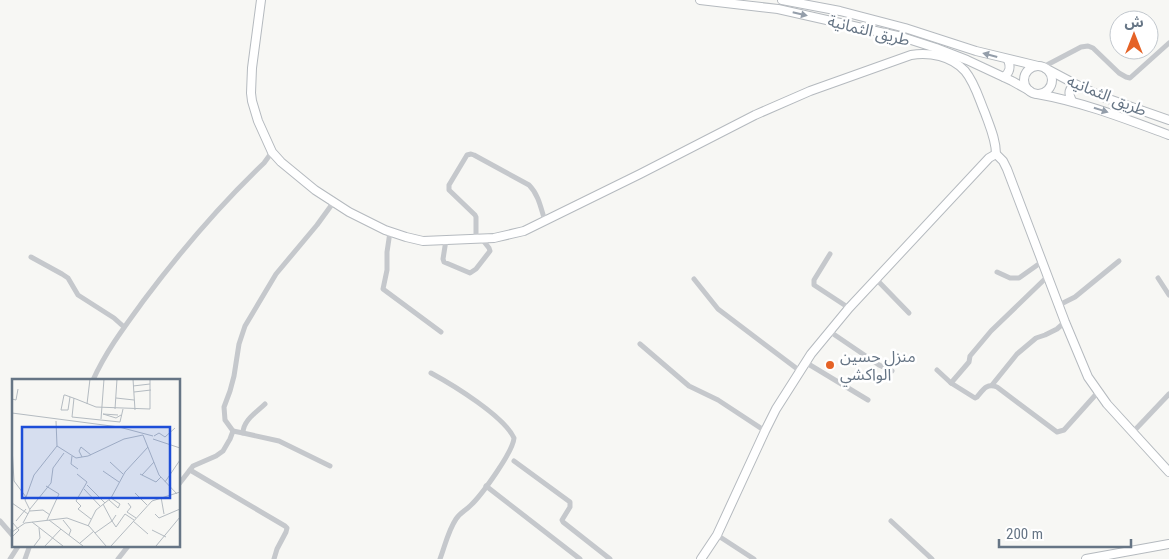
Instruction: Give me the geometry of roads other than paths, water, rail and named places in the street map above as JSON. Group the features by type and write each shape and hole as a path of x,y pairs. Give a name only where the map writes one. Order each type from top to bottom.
{"street":[{"path":"261,0 252,68 251,93 262,132 272,152 278,160 333,203 364,221 390,232 423,241 494,238 524,231 546,222 755,114 810,92 901,58 920,54 926,53 942,56 954,62 963,70 976,91 995,141 996,154 1007,168 1065,322 1088,377 1107,404 1169,472"},
{"name":"طريق الثمانية","path":"700,0 778,9 902,37 936,48 977,65 1034,92 1072,101 1169,135"},
{"path":"782,0 840,11 905,28 1008,60 1042,67 1051,76 1050,86 1044,92 1034,92 1025,86 1024,76 1032,67 1042,67"},
{"name":"طريق الثمانيه","path":"1042,67 1081,47 1088,46 1093,48 1122,76 1130,78 1169,43"},
{"path":"1004,77 1010,69 1008,60"},
{"path":"969,78 977,65"},
{"name":"طريق الثمانيه","path":"1042,67 1103,97 1169,120"},
{"path":"1072,101 1069,90 1077,85"},
{"path":"94,379 104,358 124,327 178,255 264,163 272,152"},
{"path":"446,240 444,262 470,273 476,270 490,251 479,239 475,215 448,190 449,185 469,154 529,185 537,197 546,222"},
{"path":"701,559 717,535 765,431 785,393 805,362 849,308 989,158 996,154"},
{"path":"233,432 225,420 224,407 234,376 239,344 245,326 276,274 333,203"},
{"path":"390,232 387,270 383,289 441,332"},
{"path":"830,254 814,282 815,286 849,308"},
{"path":"31,257 68,278 78,295 114,318 124,327"},
{"path":"997,272 1010,278 1019,278 1043,261"},
{"path":"1059,305 1075,297 1119,261"},
{"path":"951,383 991,331 1048,276"},
{"path":"1158,278 1169,296"},
{"path":"694,279 718,309 800,371"},
{"path":"876,279 910,313"},
{"path":"937,370 951,383 975,398 988,386 992,385 1017,354 1036,338 1057,329 1065,322"},
{"path":"829,331 879,365 892,371"},
{"path":"640,344 689,386 718,400 765,431"},
{"path":"805,362 868,400"},
{"path":"431,373 445,380 477,402 507,428 513,435 514,441 486,486 470,506 456,518 440,559"},
{"path":"992,385 1057,432 1064,430 1099,391"},
{"path":"1133,432 1169,394"},
{"path":"243,433 245,422 265,404"},
{"path":"233,432 285,444 330,466"},
{"path":"180,482 198,463 210,459 223,451 233,432"},
{"path":"514,461 570,502 570,507 562,520 563,522 610,559"},
{"path":"190,470 287,528 274,559"},
{"path":"486,486 580,559"},
{"path":"0,521 12,535"},
{"path":"891,521 932,559"},
{"path":"717,535 754,559"},
{"path":"1086,559 1169,544"},
{"path":"10,559 20,546"},
{"path":"118,559 128,546"},
{"path":"25,559 29,548"}],"place":[{"name":"منزل حسين الواكشي","path":"830,365"}]}
